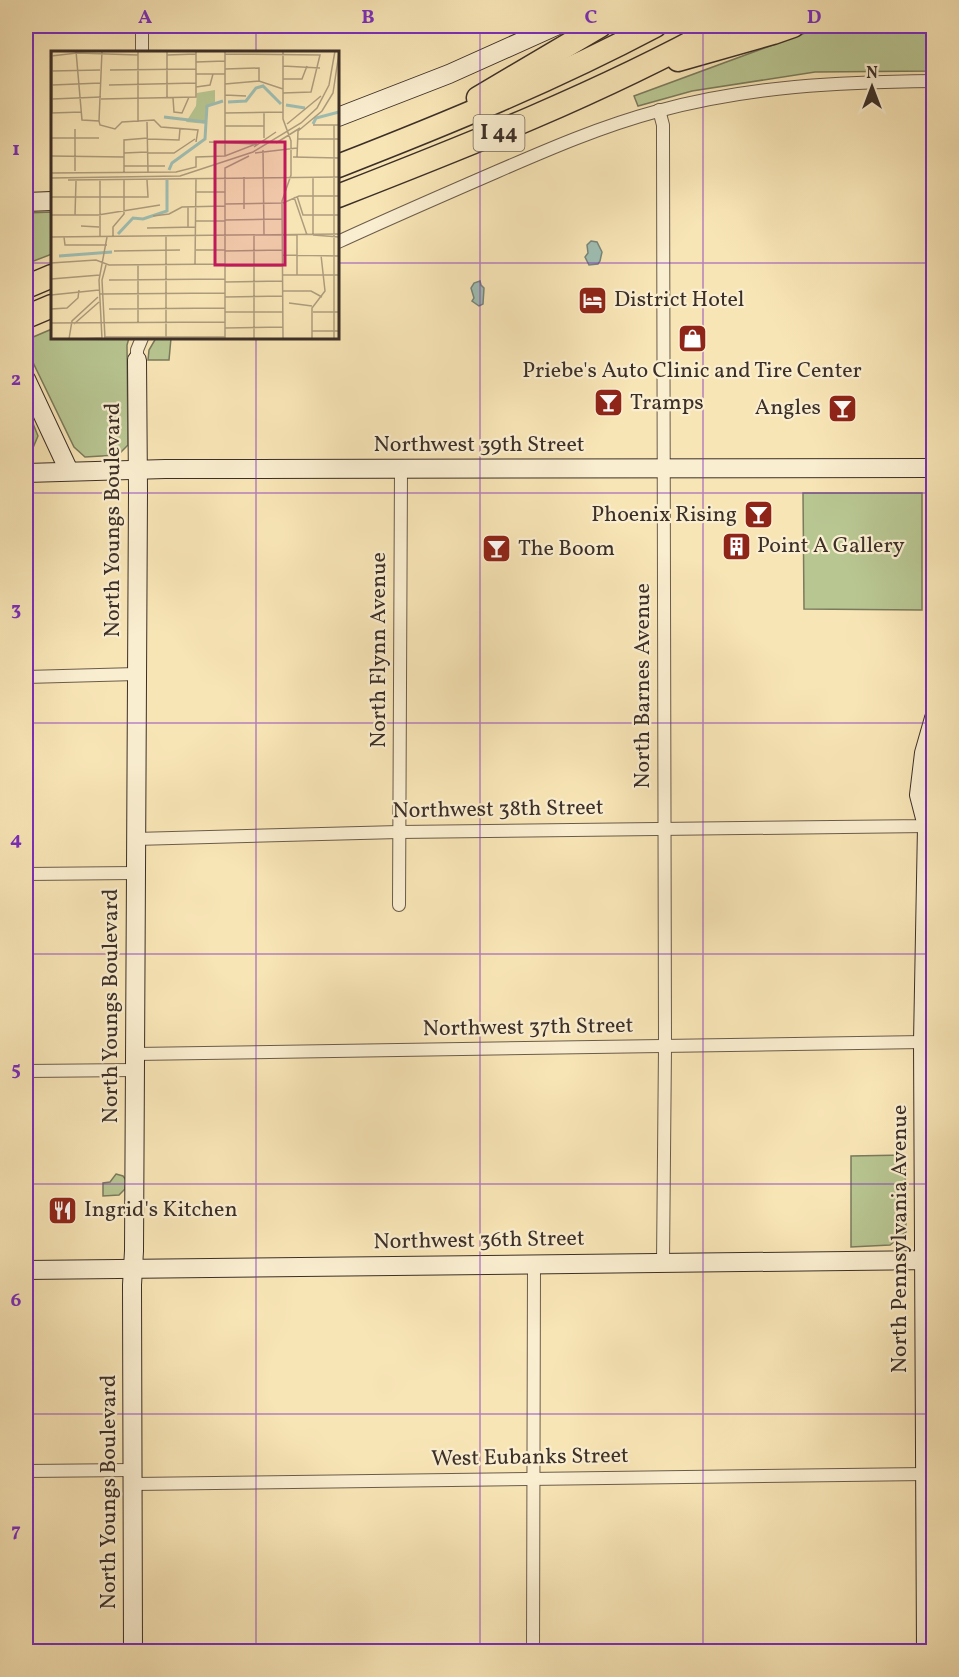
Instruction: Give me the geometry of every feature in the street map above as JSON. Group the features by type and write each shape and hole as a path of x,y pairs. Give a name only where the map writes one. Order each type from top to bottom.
{"highway":[{"path":"413,137 600,26"},
{"name":"I 44","path":"339,166 508,98 603,54 655,26"},
{"name":"I 44","path":"339,196 519,125 630,74 722,26"},
{"path":"630,74 793,26"},
{"path":"26,287 51,276"}],"main road":[{"path":"339,117 449,75 556,26"},
{"path":"26,202 51,201"},
{"name":"North Youngs Boulevard","path":"133,1652 137,360"},
{"name":"North Youngs Boulevard","path":"26,379 69,471"},
{"name":"Northwest 39th Street","path":"26,473 138,469 933,468"},
{"name":"North Pennsylvania Avenue","path":"930,824 920,795 924,753 933,718"},
{"name":"North Pennsylvania Avenue","path":"926,1652 930,1538 923,1345 929,1260 922,1042 930,824 933,807"},
{"name":"Northwest 36th Street","path":"26,1270 929,1260"}],"street":[{"path":"142,26 142,51"},
{"path":"339,242 540,153 608,126 659,110 719,97 812,84 933,81"},
{"name":"North Barnes Avenue","path":"659,110 663,125 665,1047 663,1262"},
{"path":"137,360 137,350 142,339"},
{"name":"North Flynn Avenue","path":"399,905 401,469"},
{"path":"26,677 136,674"},
{"name":"Northwest 38th Street","path":"135,839 399,832 930,824"},
{"path":"26,874 135,873"},
{"name":"Northwest 37th Street","path":"26,1071 135,1062 922,1042"},
{"path":"533,1652 534,1264"},
{"name":"West Eubanks Street","path":"26,1471 133,1477 533,1480 926,1474"}],"green space":[{"path":"824,26 933,26 933,71 815,72 692,91 638,106 634,96"},
{"path":"51,212 51,254 26,264 26,213"},
{"path":"51,329 51,339 129,339 128,445 118,455 85,457 74,447 26,348 26,340"},
{"path":"155,339 171,339 169,360 148,360 149,350"},
{"path":"26,406 38,436 32,450 26,455"},
{"path":"803,493 922,493 922,610 804,609"},
{"path":"905,1155 906,1232 890,1245 851,1247 851,1156"},
{"path":"116,1174 123,1176 126,1180 125,1189 119,1195 103,1196 103,1183 110,1182"}],"water":[{"path":"591,241 597,242 602,252 598,264 589,265 585,257 588,253 587,245"},
{"path":"480,281 484,288 483,304 479,306 472,301 474,298 471,288 474,283"}],"place":[{"name":"District Hotel","path":"593,300"},
{"name":"Priebe's Auto Clinic and Tire Center","path":"692,339"},
{"name":"Tramps","path":"609,403"},
{"name":"Angles","path":"842,408"},
{"name":"Phoenix Rising","path":"758,515"},
{"name":"Point A Gallery","path":"736,546"},
{"name":"The Boom","path":"497,549"},
{"name":"Ingrid's Kitchen","path":"63,1210"}]}
